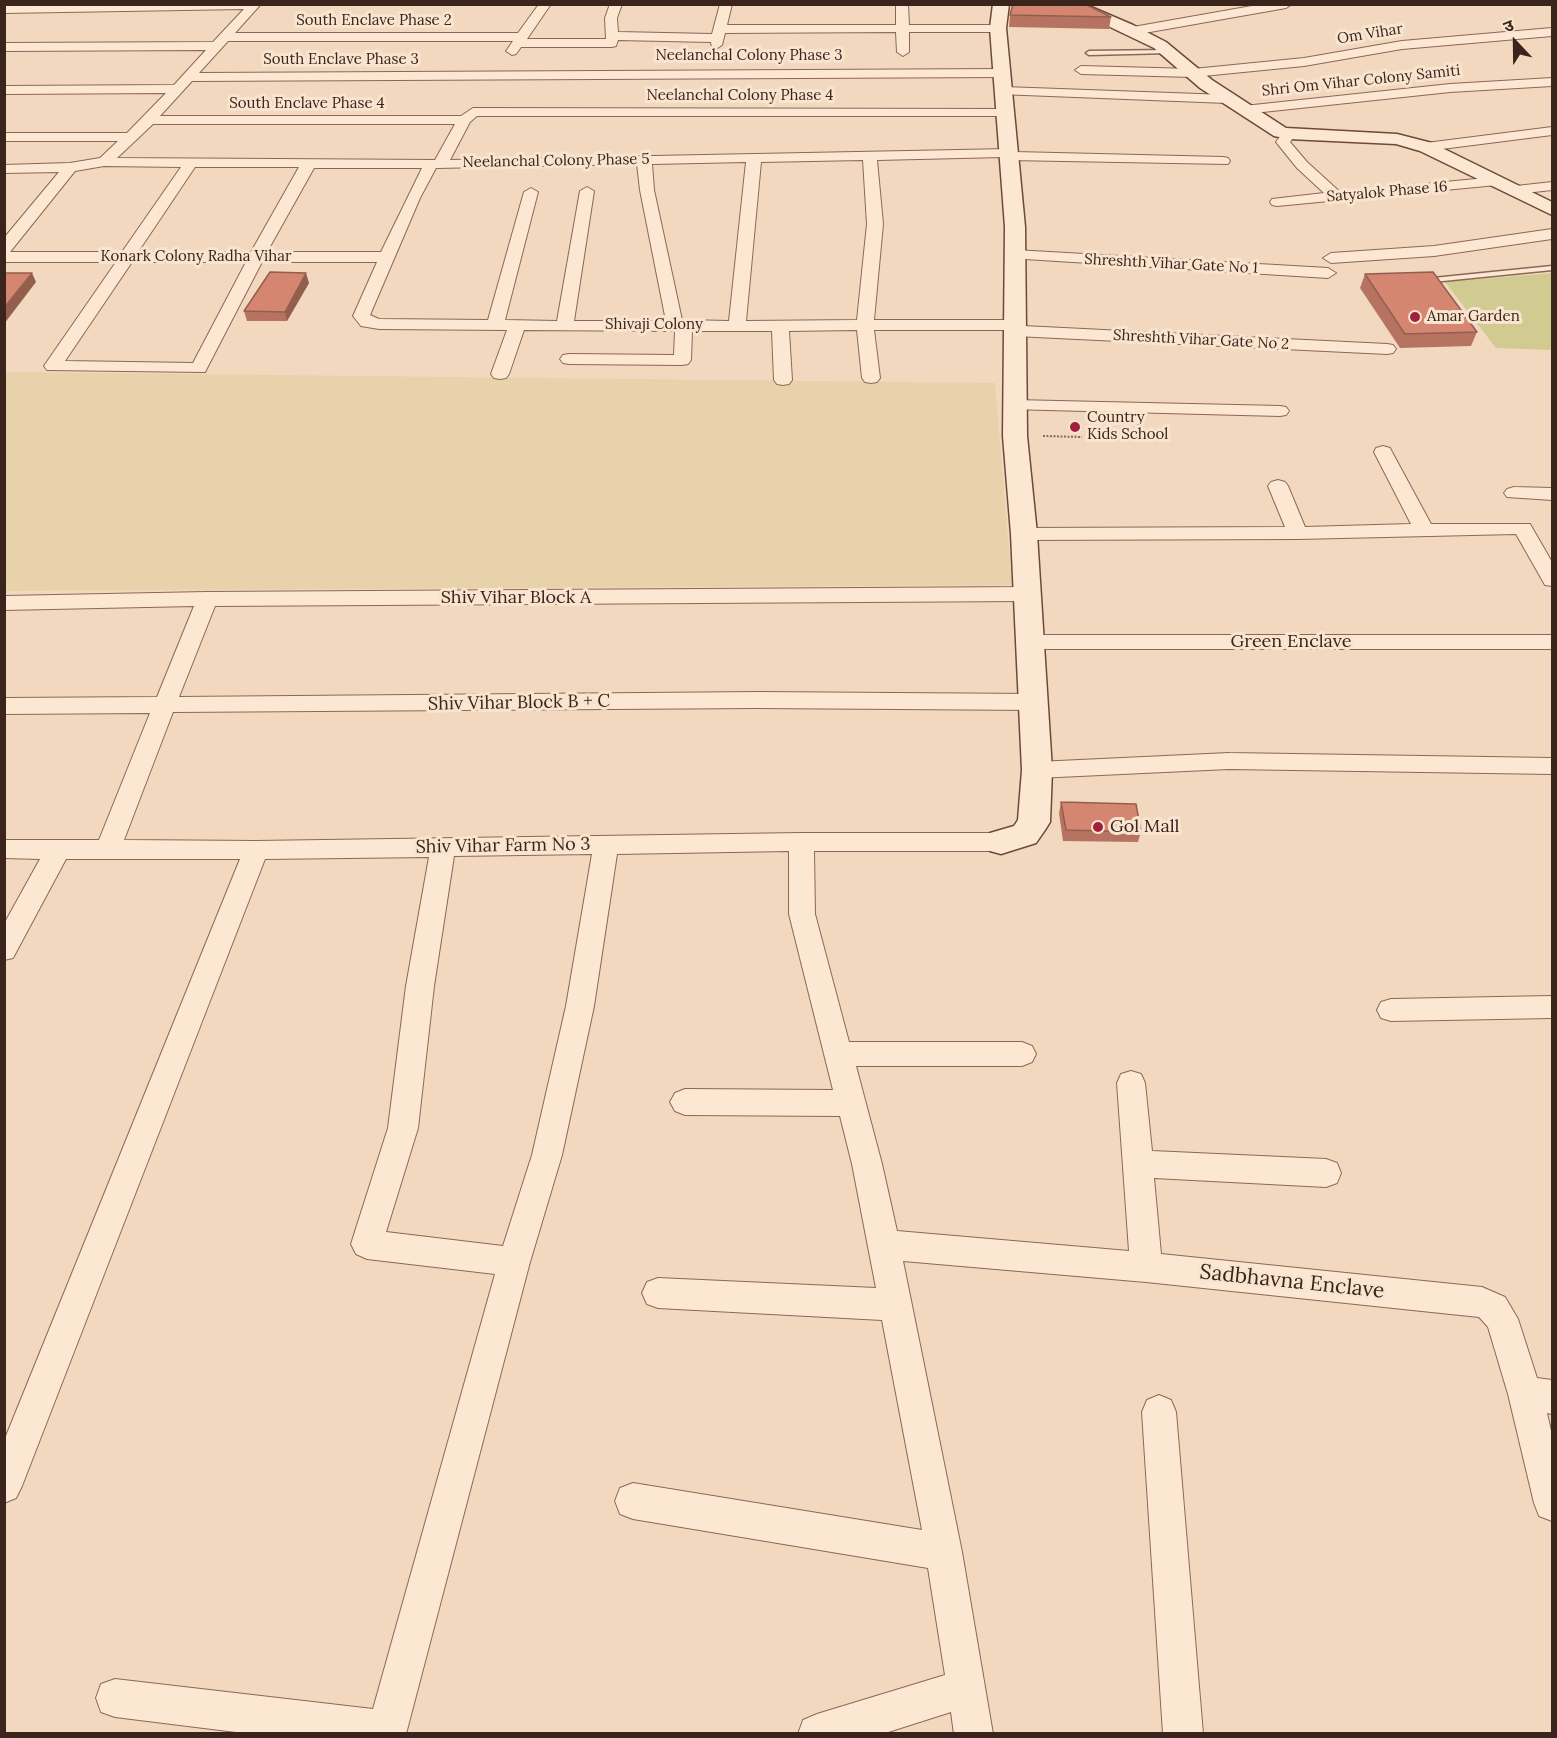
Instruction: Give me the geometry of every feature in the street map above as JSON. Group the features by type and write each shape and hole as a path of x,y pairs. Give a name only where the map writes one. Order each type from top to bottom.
{"street":[{"path":"388,257 413,198 494,75 545,4"},
{"path":"616,4 611,18 613,36 903,28 999,16 1015,255 1015,436 1024,534 1037,770 1035,822 1025,834 1001,843"},
{"path":"714,53 726,4"},
{"path":"902,4 903,52"},
{"path":"1069,4 1133,31 1168,52 1227,99 1289,134 1374,136 1397,139 1426,147 1552,209"},
{"path":"1133,31 1286,4"},
{"path":"4,9 255,5"},
{"path":"104,162 149,120 255,5"},
{"path":"6,49 44,8"},
{"name":"Om Vihar","path":"1081,70 1193,73 1304,62 1402,45 1552,32"},
{"name":"South Enclave Phase 2","path":"6,49 223,42 520,40 612,43 613,36"},
{"name":"Neelanchal Colony Phase 3","path":"494,75 1005,92"},
{"name":"South Enclave Phase 3","path":"189,77 494,75"},
{"name":"Shri Om Vihar Colony Samiti","path":"1244,110 1450,88 1552,82"},
{"path":"4,90 177,89"},
{"path":"1005,92 1227,99"},
{"name":"Neelanchal Colony Phase 4","path":"469,116 1005,92"},
{"name":"South Enclave Phase 4","path":"149,120 469,116"},
{"path":"1426,147 1552,131"},
{"path":"1289,134 1283,138 1283,142 1302,165 1337,197"},
{"path":"4,137 132,137"},
{"name":"Neelanchal Colony Phase 5","path":"4,169 70,167 104,162 436,164 1009,154 1223,161"},
{"path":"870,155 875,224 865,325 872,378"},
{"path":"736,325 754,158"},
{"path":"569,359 682,360 680,325 647,190 644,159"},
{"path":"190,164 53,366 199,368 256,257 309,164"},
{"path":"4,249 70,167"},
{"name":"Satyalok Phase 16","path":"1277,202 1497,181"},
{"path":"1516,190 1552,186"},
{"path":"565,326 587,191"},
{"path":"495,325 531,192"},
{"name":"Shreshth Vihar Gate No 1","path":"1015,255 1330,266 1552,234"},
{"name":"Konark Colony Radha Vihar","path":"4,257 388,257"},
{"name":"Shivaji Colony","path":"388,257 361,316 367,321 379,324 865,325 1015,328"},
{"path":"500,374 517,325"},
{"path":"780,325 783,380"},
{"name":"Shreshth Vihar Gate No 2","path":"1015,328 1387,349"},
{"path":"1014,405 1280,411"},
{"path":"1383,452 1424,530"},
{"path":"1278,486 1298,533"},
{"path":"1514,493 1552,494"},
{"path":"1024,534 1298,533 1523,528 1552,580"},
{"name":"Shiv Vihar Block A","path":"4,603 207,599 1027,594"},
{"path":"108,848 207,599"},
{"name":"Green Enclave","path":"1030,642 1552,642"},
{"name":"Shiv Vihar Block B + C","path":"4,706 757,700 1034,702"},
{"path":"1037,770 1229,761 1552,766"},
{"path":"801,842 802,914 852,1103 897,1305 944,1552 974,1734"},
{"name":"Shiv Vihar Farm No 3","path":"4,849 256,850 801,842 1001,843"},
{"path":"115,1698 387,1732 514,1262 547,1155 580,1006 606,844"},
{"path":"443,847 420,986 404,1128 367,1244 514,1262"},
{"path":"4,951 58,849"},
{"path":"4,1486 256,850"},
{"path":"1390,1010 1552,1007"},
{"path":"839,1054 1022,1054"},
{"path":"1131,1083 1146,1267"},
{"path":"684,1102 852,1103"},
{"path":"1137,1164 1326,1173"},
{"name":"Sadbhavna Enclave","path":"884,1245 1146,1267 1482,1302 1494,1308 1502,1319 1539,1395 1552,1503"},
{"path":"658,1293 897,1305"},
{"path":"1159,1412 1183,1734"},
{"path":"633,1501 944,1552"},
{"path":"817,1734 967,1688"}],"lane":[{"path":"1089,53 1168,52"},
{"path":"1416,281 1552,268"}],"path":[{"path":"1015,436 1082,437"}],"shaded area":[{"path":"1552,273 1552,350 1496,348 1445,282"},
{"path":"5,372 995,383 1012,585 5,591"}],"building":[{"path":"1013,4 1085,4 1111,17 1010,15"},
{"path":"270,272 306,273 285,312 244,311"},
{"path":"1433,272 1477,332 1405,334 1365,274"},
{"path":"4,273 32,273 4,308"},
{"path":"1061,802 1136,804 1141,832 1066,830"}],"place":[{"name":"Amar Garden","path":"1415,317"},
{"name":"Country Kids School","path":"1075,427"},
{"name":"Gol Mall","path":"1098,827"}]}
